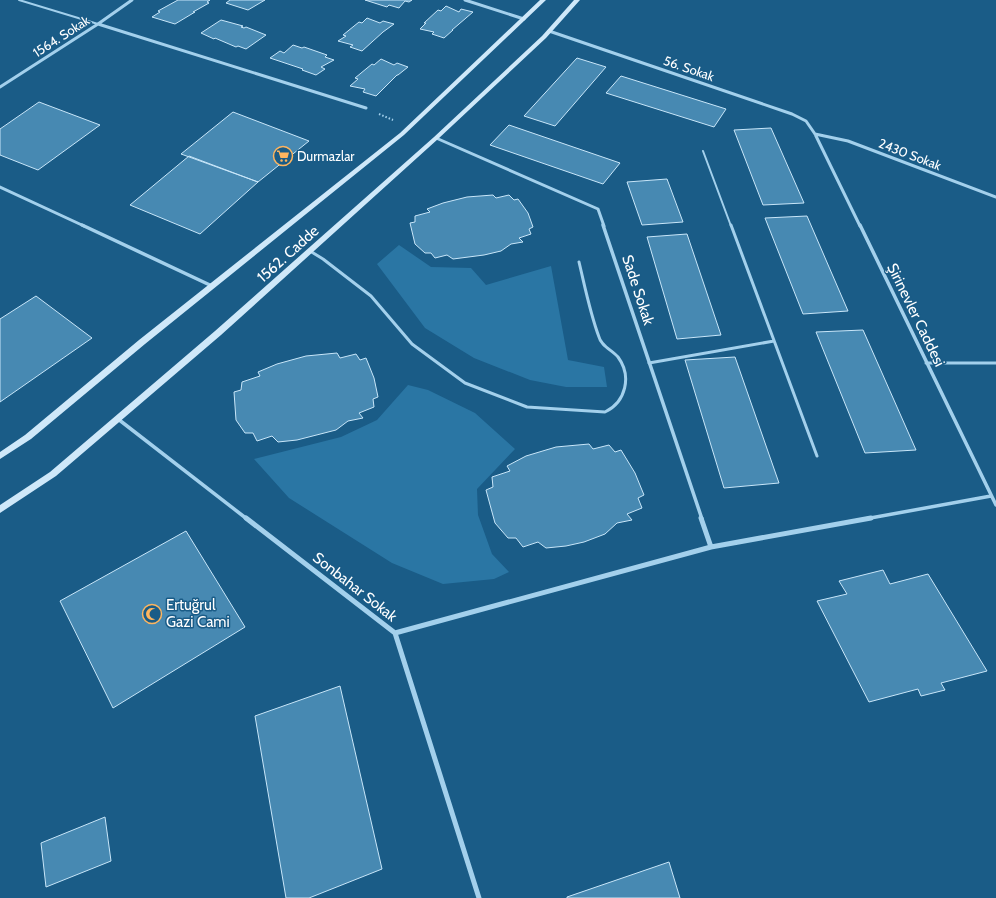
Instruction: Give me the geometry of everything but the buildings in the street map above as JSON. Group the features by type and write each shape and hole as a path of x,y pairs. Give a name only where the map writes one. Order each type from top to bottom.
{"main road":[{"name":"1562. Cadde","path":"0,456 28,437 212,286 410,127 543,0"},
{"name":"1562. Cadde","path":"0,510 53,474 218,333 436,138 549,31 577,0"}],"street":[{"name":"1564. Sokak","path":"0,87 98,24 132,0"},
{"path":"465,0 524,19"},
{"path":"98,24 366,108"},
{"name":"56. Sokak","path":"549,31 792,114 806,121 815,134"},
{"name":"2430 Sokak","path":"815,134 848,141 996,197"},
{"name":"Şirinevler Caddesi","path":"815,134 996,506"},
{"name":"Sade Sokak","path":"436,138 598,209 711,547"},
{"path":"0,187 212,286"},
{"name":"Sonbahar Sokak","path":"118,419 395,633 479,898"},
{"path":"395,633 711,547 990,496"}],"lane":[{"path":"18,0 98,24"},
{"path":"703,151 817,456"},
{"path":"310,251 323,259 371,296 412,344 465,382 527,407 605,412 616,407 622,398 625,381 624,373 618,357 599,339 579,262"},
{"path":"649,362 774,342"},
{"path":"926,363 996,363"}],"path":[{"path":"366,108 410,127"}],"shaded area":[{"path":"399,245 431,267 471,268 486,285 551,266 568,360 604,367 607,387 566,387 530,380 474,358 425,328 377,264"},
{"path":"408,385 428,390 475,413 515,449 477,489 478,515 492,554 509,572 494,579 443,584 392,563 289,498 254,459 341,437 377,420"}],"place":[{"name":"Durmazlar","path":"283,156"},
{"name":"Ertuğrul Gazi Cami","path":"152,614"}]}
